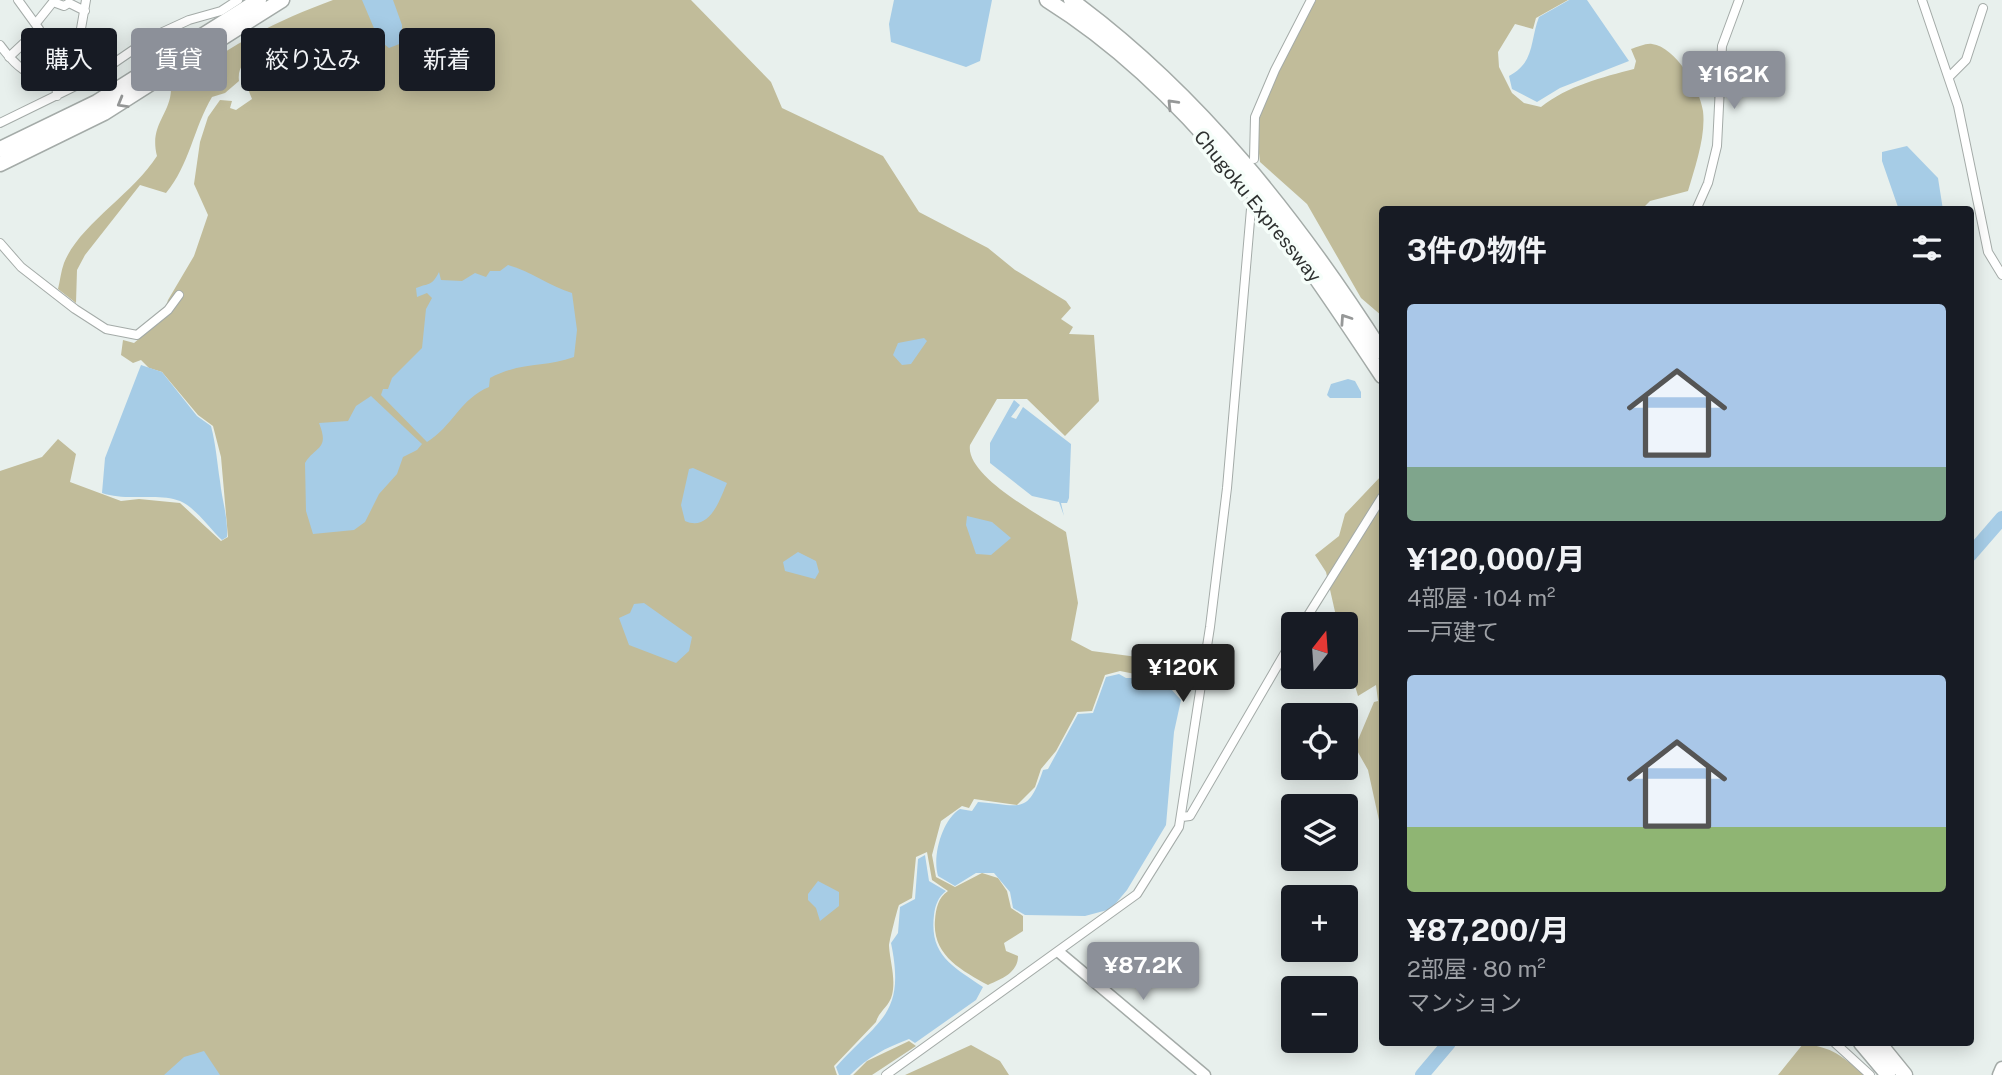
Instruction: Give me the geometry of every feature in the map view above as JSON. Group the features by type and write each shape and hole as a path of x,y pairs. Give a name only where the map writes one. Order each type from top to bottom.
{"highway":[{"path":"2,160 259,0"},
{"path":"2,160 62,136 153,85 282,0"},
{"name":"Chugoku Expressway","path":"1047,0 1126,59 1231,167 1308,265 1379,372"},
{"name":"Chugoku Expressway","path":"1071,0 1135,49 1233,149 1320,260 1379,348"},
{"path":"1864,1046 1888,1075"},
{"path":"1881,1046 1905,1075"}],"main road":[{"path":"1999,1075 2002,1068"}],"street":[{"path":"9,57 39,29 37,22 18,0"},
{"path":"82,28 86,0"},
{"path":"0,123 92,78 152,37 189,20 221,11 238,0"},
{"path":"1254,159 1255,117 1275,69 1311,0"},
{"path":"1697,206 1715,158 1720,122 1722,46 1739,0"},
{"path":"1922,0 1950,76 1988,251 2002,275"},
{"path":"37,22 53,2 64,6 69,3 85,11"},
{"path":"1950,76 1966,61 1983,8"},
{"path":"0,45 21,70"},
{"path":"57,91 57,96"},
{"path":"886,1075 1060,953 1138,894 1164,853 1182,817 1227,488 1251,209"},
{"path":"0,243 21,267 106,329 137,335 168,310 179,295"},
{"path":"1310,612 1379,502"},
{"path":"1182,817 1190,816 1281,660"},
{"path":"1060,953 1205,1075"},
{"path":"1838,1046 1870,1075"}],"shaded area":[{"path":"333,0 691,0 771,82 782,108 883,156 919,212 988,248 1015,270 1066,301 1071,308 1061,319 1073,327 1069,334 1094,335 1099,401 1065,436 1027,399 997,399 970,445 972,457 992,482 1066,532 1078,603 1071,640 1092,651 1145,658 1153,665 1153,670 1145,676 1120,671 1105,675 1092,711 1077,712 1056,751 1041,769 1035,787 1017,805 974,799 969,808 962,806 941,821 932,855 936,877 955,887 982,873 998,878 1007,891 1011,908 1023,916 1023,931 1004,943 1006,951 1018,956 1015,967 1008,975 988,985 959,967 943,952 935,932 935,920 940,900 948,891 932,880 927,852 916,857 912,898 899,905 889,943 893,982 891,999 876,1022 834,1066 837,1075 0,1075 0,471 42,457 58,439 76,454 70,482 121,501 139,499 180,503 221,541 228,537 221,457 213,426 198,415 162,372 149,368 141,360 133,363 121,355 123,340 134,343 162,319 168,300 194,256 208,215 194,184 200,142 208,117 220,100 232,101 230,108 236,110 252,99 249,91 385,91 385,28 269,28"},
{"path":"1316,0 1568,0 1536,18 1533,29 1515,24 1498,52 1499,67 1512,93 1524,103 1541,107 1574,88 1634,69 1636,61 1631,49 1650,44 1661,47 1685,70 1701,102 1704,121 1697,162 1688,191 1650,201 1645,206 1379,206 1379,313 1361,298 1307,204 1260,162 1256,126 1279,69"},
{"path":"241,43 239,81 225,93 212,97 186,159 166,193 140,185 85,255 77,270 76,303 58,289 63,266 71,249 94,222 147,170 157,156 156,136 171,91 227,91 227,51"},
{"path":"1379,478 1379,820 1368,770 1358,752 1358,740 1374,702 1378,701 1376,685 1358,696 1358,612 1335,612 1326,572 1315,555 1339,536 1345,514"},
{"path":"909,1041 916,1046 872,1075 853,1075 867,1061"},
{"path":"971,1045 1000,1061 1009,1075 905,1075"},
{"path":"1801,1046 1816,1046 1836,1054 1864,1075 1778,1075"}],"water":[{"path":"362,0 393,0 402,25 402,28 399,28 399,44 389,48 385,45 385,28 374,28"},
{"path":"894,0 992,0 980,61 966,67 891,42 889,24"},
{"path":"1569,0 1587,0 1629,61 1560,88 1537,102 1512,89 1509,76 1528,58 1539,17"},
{"path":"1907,146 1938,178 1942,206 1898,206 1882,161 1882,152"},
{"path":"508,265 572,293 577,330 574,357 512,369 490,378 489,387 471,398 436,436 427,442 381,395 383,389 388,389 392,378 422,348 426,309 432,298 427,293 417,297 416,288 432,282 439,272 441,280 462,281 475,273 486,277 490,271 500,271"},
{"path":"924,338 927,341 911,364 902,365 893,355 898,343"},
{"path":"141,365 162,372 197,416 211,426 227,522 227,537 222,540 197,513 180,501 162,497 122,497 102,493 105,458"},
{"path":"1348,379 1355,381 1361,398 1330,398 1327,395 1331,384"},
{"path":"371,396 422,444 417,450 403,457 397,474 379,494 365,522 354,530 313,534 306,511 305,463 322,443 319,423 348,421 356,406"},
{"path":"1014,400 1020,405 1011,417 1016,419 1023,407 1071,444 1069,498 1067,503 1061,503 1064,516 1059,502 1032,496 990,463 990,443"},
{"path":"693,468 727,483 713,512 701,522 694,523 685,521 681,505 689,469"},
{"path":"967,516 992,522 1011,538 991,555 976,554 966,525"},
{"path":"798,552 816,561 819,572 815,579 785,571 783,562"},
{"path":"644,603 692,637 689,651 676,663 629,645 619,618 630,613 634,604"},
{"path":"1119,674 1126,678 1161,678 1181,700 1174,732 1166,825 1127,890 1111,909 1085,916 1025,915 1013,908 1010,892 994,873 976,873 955,886 938,876 936,859 940,839 954,814 960,809 972,811 978,802 1013,805 1027,801 1078,714 1093,713 1106,677"},
{"path":"925,855 929,881 946,891 935,908 935,941 953,966 983,987 976,1000 915,1043 909,1039 900,1042 870,1058 850,1075 839,1075 836,1067 876,1026 892,1001 895,967 891,943 898,933 900,907 915,899 918,859"},
{"path":"818,881 839,892 839,906 820,921 816,908 808,900 808,894"},
{"path":"204,1051 220,1075 164,1075 184,1057"}],"waterway":[{"path":"1974,550 2002,518"},
{"path":"1422,1075 1446,1046"}]}
